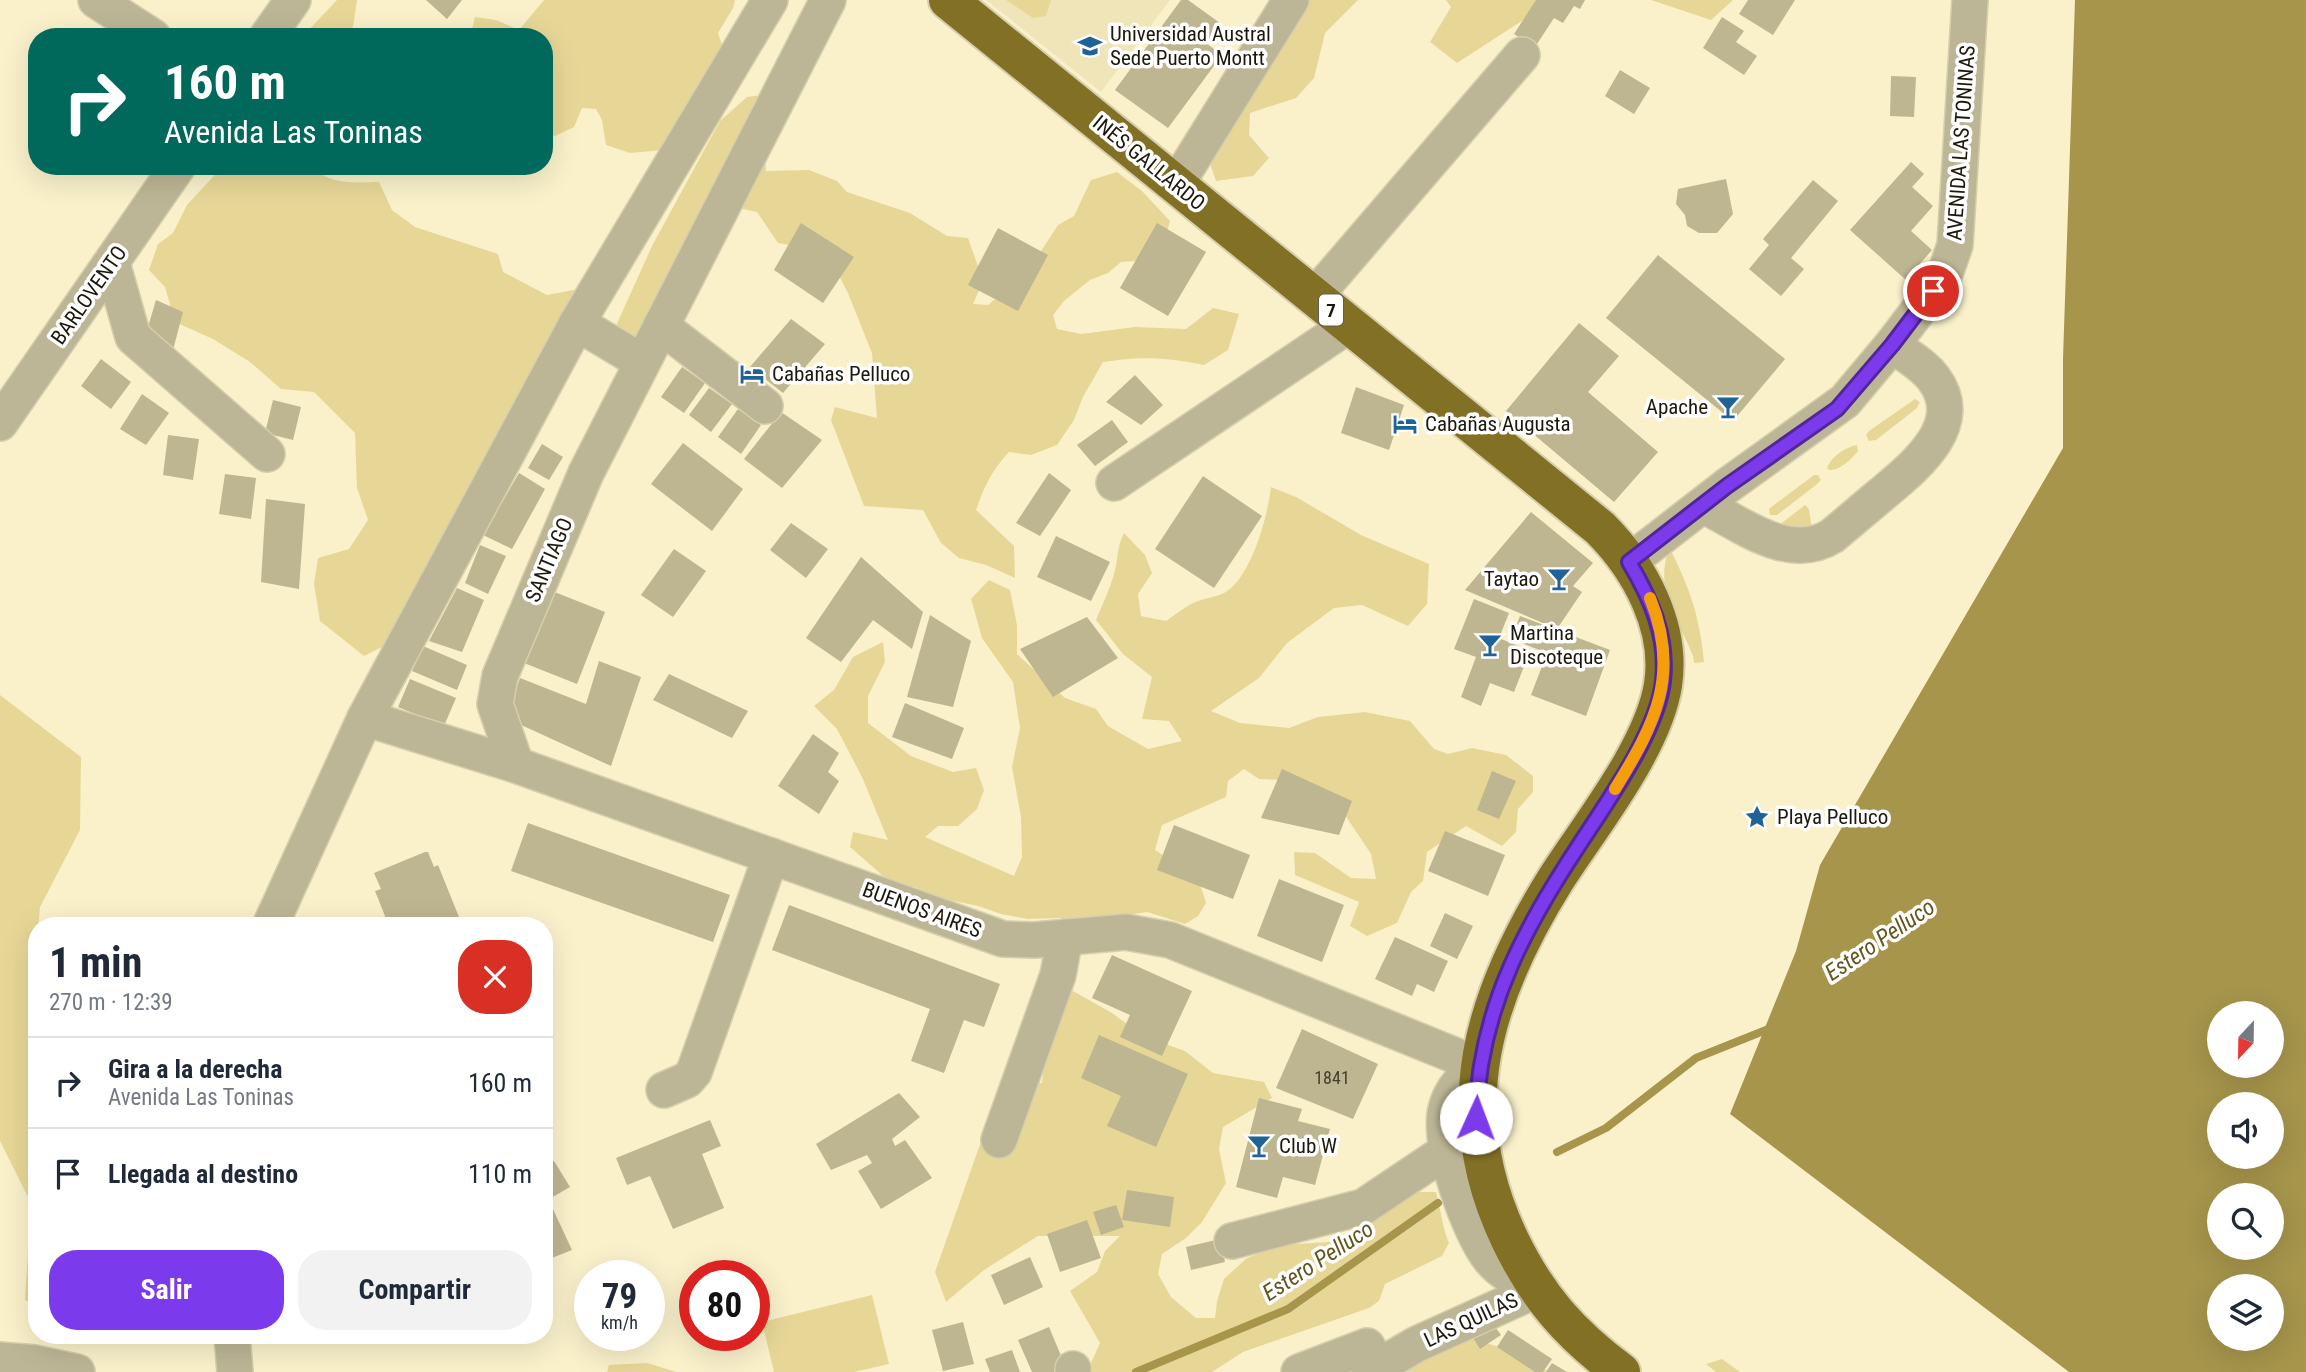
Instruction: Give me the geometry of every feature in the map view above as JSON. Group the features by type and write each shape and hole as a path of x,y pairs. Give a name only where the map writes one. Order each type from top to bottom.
{"highway":[{"name":"INÉS GALLARDO","path":"948,0 1600,528 1629,562"},
{"name":"7","path":"1621,1372 1579,1339 1536,1288 1503,1226 1494,1202 1482,1157 1476,1118 1481,1063 1493,1009 1522,939 1557,878 1623,775 1659,702 1663,683 1662,638 1651,601 1629,562"}],"street":[{"path":"96,0 139,28"},
{"path":"273,28 293,0"},
{"path":"274,917 365,718 577,323 769,0"},
{"name":"SANTIAGO","path":"516,765 495,704 500,676 586,473 828,0"},
{"path":"1176,185 1291,0"},
{"name":"AVENIDA LAS TONINAS","path":"1629,562 1837,409 1892,345 1947,271 1955,245 1970,0"},
{"path":"1314,297 1522,55"},
{"name":"BARLOVENTO","path":"0,423 172,175"},
{"path":"112,263 133,337 267,454"},
{"path":"577,323 642,362"},
{"path":"1114,483 1349,325"},
{"path":"661,326 765,406"},
{"path":"1703,505 1780,543 1804,547 1832,536 1904,476 1938,437 1945,401 1934,378 1892,345"},
{"name":"BUENOS AIRES","path":"365,718 516,765 1003,939 1035,940 1126,932 1170,940 1466,1060 1481,1063"},
{"path":"664,1090 687,1080 694,1072 771,856"},
{"path":"999,1140 1058,975 1065,937"},
{"path":"1481,1063 1457,1085 1450,1097 1443,1124 1450,1164 1466,1212 1483,1249 1512,1278 1536,1288"},
{"path":"1232,1241 1363,1207 1448,1150"},
{"name":"LAS QUILAS","path":"1374,1369 1417,1344 1536,1288"},
{"path":"233,1344 235,1372"},
{"path":"1299,1372 1367,1346 1374,1369"},
{"path":"0,1360 35,1363 77,1372"}],"shaded area":[{"path":"337,0 357,0 352,28 311,28"},
{"path":"544,0 735,0 718,33 726,57 663,150 630,153 606,145 602,120 596,109 582,108 574,127 553,135 553,28 521,28"},
{"name":"Universidad Austral Sede Puerto Montt","path":"986,0 1170,0 1101,92"},
{"path":"1006,0 1051,0 1046,16 1033,18"},
{"path":"1308,0 1358,0 1325,33 1314,78 1296,98 1250,113 1249,135 1269,158 1253,176 1216,181 1207,155 1236,110 1269,70"},
{"path":"1446,0 1554,0 1457,63 1430,42 1451,7"},
{"path":"1651,0 1733,0 1711,20"},
{"path":"475,17 496,20 514,28 472,28"},
{"path":"762,95 766,171 809,170 837,181 847,192 910,213 947,236 968,238 983,281 973,304 988,305 1019,279 1058,225 1074,216 1091,180 1117,172 1142,191 1170,221 1164,244 1149,260 1121,262 1108,273 1090,280 1064,301 1053,315 1057,329 1081,334 1135,327 1186,329 1213,308 1239,314 1228,350 1204,365 1154,358 1103,362 1083,397 1074,420 1057,445 1031,455 1009,452 1003,459 989,479 976,510 1014,546 1015,578 986,565 959,558 941,543 923,510 864,506 831,420 835,407 877,418 872,353 848,293 826,251 778,243 757,212 711,202 649,321 635,336 615,328 652,246 720,121 747,97"},
{"path":"215,175 324,175 335,180 379,182 392,210 415,227 498,254 503,272 547,295 584,288 390,643 364,656 320,621 314,584 318,558 349,549 368,520 357,488 355,433 314,392 281,389 250,362 213,339 175,322 165,287 149,270 158,244 173,233 187,205"},
{"path":"1915,399 1920,402 1917,408 1876,440 1869,441 1866,435 1869,431"},
{"path":"1857,445 1858,451 1845,464 1833,470 1827,468 1839,453"},
{"path":"1814,475 1818,475 1821,480 1816,485 1777,515 1770,515 1769,509"},
{"path":"1271,487 1296,497 1361,535 1429,564 1427,604 1408,626 1362,605 1334,608 1287,643 1259,678 1211,711 1240,723 1289,728 1318,717 1365,712 1410,721 1434,749 1448,754 1472,748 1506,755 1533,776 1533,792 1518,809 1516,832 1502,846 1466,826 1427,852 1423,881 1411,892 1397,923 1367,936 1350,926 1359,902 1295,875 1294,852 1315,853 1351,878 1376,879 1371,854 1333,797 1288,780 1259,779 1244,769 1228,781 1226,797 1162,825 1155,850 1198,878 1206,903 1198,916 1185,924 1147,912 1091,921 1028,919 1001,914 939,898 915,887 890,882 850,847 853,832 888,840 862,777 837,729 814,706 834,690 853,657 883,642 885,662 868,696 868,723 911,756 953,772 976,768 984,790 977,809 958,826 938,826 925,837 1014,876 1022,857 1021,817 1012,767 1020,728 1013,682 982,638 971,599 989,580 1010,590 1017,625 1017,654 1065,698 1096,709 1108,726 1148,749 1182,741 1169,721 1142,719 1152,677 1123,654 1096,620 1112,580 1120,541 1124,533 1145,555 1152,573 1138,594 1141,616 1166,621 1190,605 1224,593 1234,586 1257,545"},
{"path":"1805,505 1809,509 1812,530 1778,526"},
{"path":"1670,549 1693,604 1704,662 1694,663 1666,590 1665,562"},
{"path":"0,695 81,757 80,830 40,907 39,917 28,917 28,1197 0,1141"},
{"path":"1073,991 1112,1013 1143,1036 1185,1051 1213,1073 1264,1082 1272,1098 1223,1127 1219,1149 1226,1183 1202,1222 1186,1238 1162,1254 1158,1274 1171,1297 1196,1318 1215,1318 1224,1279 1247,1258 1281,1245 1329,1242 1352,1230 1384,1199 1410,1192 1436,1192 1449,1243 1442,1256 1385,1284 1379,1301 1369,1308 1243,1352 1212,1372 1087,1372 1100,1343 1070,1291 1097,1272 1105,1251 1120,1236 1038,1236 984,1270 946,1302 935,1272 1001,1085 1042,1083 1047,1027"},
{"path":"28,1252 28,1302 25,1300"},
{"path":"872,1295 889,1364 854,1372 774,1372 769,1351 770,1320"},
{"path":"1464,1322 1475,1340 1514,1351 1549,1372 1372,1372"},
{"path":"1722,1359 1740,1372 1716,1372 1706,1364"},
{"path":"647,1363 677,1372 607,1372 609,1365"}],"water":[{"path":"2075,0 2306,0 2306,1372 2069,1372 1730,1114 1796,951 1820,865 2063,448 2063,359"}],"building":[{"path":"426,0 462,0 447,19"},
{"path":"1181,0 1188,0 1220,23 1206,43 1222,55 1168,128 1115,90"},
{"path":"1536,0 1585,0 1580,9 1574,6 1563,23 1554,18 1535,47 1514,34"},
{"path":"1748,0 1795,0 1773,35 1739,14"},
{"path":"1722,17 1744,31 1736,42 1757,56 1744,75 1703,48"},
{"path":"1620,70 1650,88 1634,114 1605,96"},
{"path":"1891,76 1916,77 1914,117 1890,116"},
{"path":"1911,162 1924,174 1912,187 1933,206 1911,231 1932,250 1906,280 1850,230"},
{"path":"1726,179 1733,214 1717,233 1699,233 1687,226 1685,215 1676,204 1678,189"},
{"path":"1813,180 1838,201 1791,258 1804,269 1781,296 1749,269 1769,245 1763,239"},
{"path":"801,223 854,257 823,303 774,270"},
{"path":"1157,223 1206,252 1168,316 1120,288"},
{"path":"998,228 1048,255 1018,311 968,285"},
{"path":"1658,255 1785,359 1733,421 1606,318"},
{"path":"156,300 183,312 173,350 145,337"},
{"path":"791,319 825,344 783,393 750,367"},
{"path":"1579,323 1619,356 1588,392 1658,452 1614,502 1506,411"},
{"path":"101,359 131,382 111,409 81,386"},
{"path":"682,367 705,383 684,413 661,397"},
{"path":"1135,375 1163,405 1141,425 1106,402"},
{"path":"1356,387 1404,405 1389,450 1341,433"},
{"path":"709,388 732,404 711,432 689,415"},
{"path":"142,394 169,413 146,445 120,429"},
{"path":"273,400 301,407 293,440 265,433"},
{"path":"738,409 761,425 741,454 718,437"},
{"path":"781,412 822,440 782,488 744,459"},
{"path":"1112,420 1128,442 1095,466 1077,445"},
{"path":"168,435 199,439 193,480 163,475"},
{"path":"683,443 743,489 712,531 651,484"},
{"path":"542,444 563,457 549,480 528,468"},
{"path":"519,473 545,489 512,549 483,535"},
{"path":"1049,473 1071,490 1040,536 1016,523"},
{"path":"225,474 256,478 251,519 219,514"},
{"path":"1203,476 1262,516 1214,588 1155,549"},
{"path":"266,499 305,504 299,589 261,582"},
{"path":"1531,512 1593,563 1573,586 1582,592 1557,629 1465,590"},
{"path":"791,523 828,549 806,578 770,550"},
{"path":"1056,536 1110,562 1091,601 1037,577"},
{"path":"480,545 506,556 488,594 465,583"},
{"path":"674,549 706,571 673,617 641,595"},
{"path":"861,557 923,612 912,649 873,620 841,662 806,638"},
{"path":"457,588 484,600 462,652 429,641"},
{"path":"552,591 605,612 577,684 524,663"},
{"path":"1474,599 1509,613 1499,638 1530,651 1514,692 1490,683 1481,706 1461,697 1476,657 1454,649"},
{"path":"930,615 971,641 953,707 907,697"},
{"path":"1520,616 1610,650 1586,716 1531,695 1547,653 1511,639"},
{"path":"1087,617 1118,658 1053,697 1020,649"},
{"path":"423,646 467,665 457,690 412,671"},
{"path":"599,661 641,677 611,766 506,718 520,678 586,704"},
{"path":"669,674 748,711 732,738 653,700"},
{"path":"410,679 456,698 444,726 398,707"},
{"path":"905,703 964,728 952,759 892,737"},
{"path":"813,734 839,753 828,772 839,781 819,814 778,786"},
{"path":"1282,769 1352,801 1339,835 1261,818"},
{"path":"1492,771 1516,781 1499,819 1477,810"},
{"path":"528,823 730,895 713,942 511,871"},
{"path":"1174,825 1250,855 1233,899 1157,870"},
{"path":"1445,831 1505,855 1488,896 1428,871"},
{"path":"428,852 434,867 438,865 459,917 385,917 375,891 381,889 374,873"},
{"path":"1279,879 1344,905 1322,962 1257,936"},
{"path":"789,905 1000,984 984,1027 964,1020 944,1073 911,1061 930,1009 772,950"},
{"path":"1445,913 1473,926 1457,959 1430,946"},
{"path":"1395,937 1448,961 1434,992 1417,984 1412,996 1375,979"},
{"path":"1112,955 1192,991 1162,1056 1120,1037 1130,1015 1092,998"},
{"path":"1302,1029 1378,1064 1353,1119 1276,1088"},
{"path":"1099,1035 1188,1074 1156,1147 1107,1126 1121,1096 1081,1078"},
{"path":"899,1093 920,1117 892,1139 895,1146 905,1140 932,1178 881,1209 858,1171 872,1163 867,1155 831,1170 816,1144"},
{"path":"1259,1098 1302,1109 1298,1121 1330,1129 1315,1185 1283,1177 1277,1198 1236,1187"},
{"path":"710,1120 721,1146 702,1154 724,1208 673,1229 650,1176 627,1185 616,1158"},
{"path":"553,1161 570,1187 553,1197"},
{"path":"1127,1190 1174,1197 1170,1227 1122,1220"},
{"path":"1116,1205 1124,1227 1101,1235 1093,1212"},
{"path":"553,1209 572,1250 553,1257"},
{"path":"1087,1220 1101,1258 1060,1272 1047,1234"},
{"path":"1220,1239 1225,1262 1191,1270 1186,1247"},
{"path":"1030,1257 1043,1287 1004,1305 991,1275"},
{"path":"1490,1320 1501,1335 1480,1349 1470,1333"},
{"path":"963,1322 974,1364 943,1371 932,1330"},
{"path":"1049,1327 1067,1370 1032,1372 1018,1340"},
{"path":"1508,1330 1552,1359 1543,1372 1535,1372 1497,1347"},
{"path":"1012,1350 1020,1372 990,1372 985,1359"},
{"path":"1552,1363 1567,1372 1546,1372"}],"waterway":[{"name":"Estero Pelluco","path":"1557,1152 1606,1128 1696,1058 1771,1028"},
{"name":"Estero Pelluco","path":"1136,1372 1288,1309 1438,1203"}],"slow traffic":[{"path":"1615,789 1651,722 1663,683 1662,638 1650,598"}],"place":[{"name":"Universidad Austral Sede Puerto Montt","path":"1090,46"},
{"name":"Cabañas Pelluco","path":"752,374"},
{"name":"Apache","path":"1728,407"},
{"name":"Cabañas Augusta","path":"1405,424"},
{"name":"Taytao","path":"1559,579"},
{"name":"Martina Discoteque","path":"1490,645"},
{"name":"Playa Pelluco","path":"1757,817"},
{"name":"Club W","path":"1259,1146"}],"route":[{"path":"1476,1118 1481,1063 1493,1009 1505,974 1538,909 1623,775 1659,702 1664,662 1662,638 1651,601 1629,562 1727,486 1837,409 1892,345 1933,291"}]}
